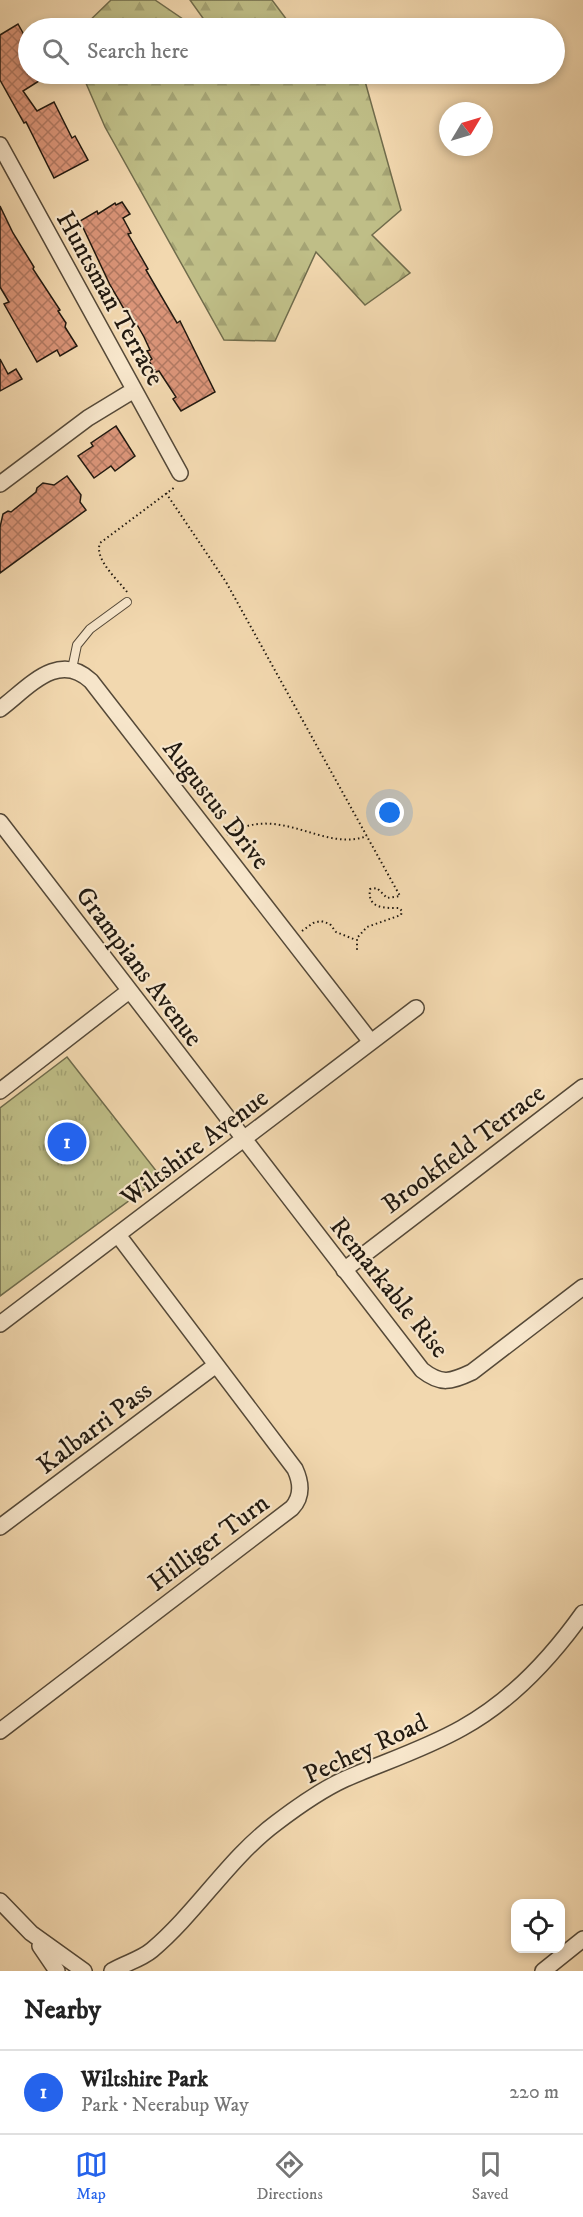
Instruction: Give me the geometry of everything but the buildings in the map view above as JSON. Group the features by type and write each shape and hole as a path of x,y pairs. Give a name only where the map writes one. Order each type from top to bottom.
{"street":[{"name":"Huntsman Terrace","path":"0,145 134,390 178,479"},
{"path":"0,484 88,418 134,390"},
{"path":"0,709 54,669 72,669"},
{"name":"Augustus Drive","path":"72,669 81,672 91,681 371,1042"},
{"name":"Grampians Avenue","path":"0,822 243,1139"},
{"path":"0,1091 129,991"},
{"name":"Wiltshire Avenue","path":"0,1324 416,1008"},
{"name":"Brookfield Terrace","path":"344,1270 583,1087"},
{"name":"Remarkable Rise","path":"243,1139 422,1370 434,1379 443,1381 458,1379 472,1372 583,1287"},
{"name":"Hilliger Turn","path":"0,1731 296,1504 300,1492 295,1468 118,1234"},
{"name":"Kalbarri Pass","path":"0,1527 216,1365"},
{"name":"Pechey Road","path":"134,1971 144,1956 177,1927 239,1858 274,1824 343,1780 463,1728 496,1706 538,1669 583,1613"},
{"path":"0,1901 31,1934 57,1971"},
{"path":"31,1934 84,1971"},
{"path":"543,1971 583,1939"},
{"name":"Pechey Road","path":"112,1971 144,1956"}],"lane":[{"path":"72,669 77,645 90,629 127,600"}],"path":[{"path":"127,600 128,593 99,556 100,543 166,493 178,479"},
{"path":"166,493 226,582 400,896 387,898 374,888 370,889 370,898 380,908 399,908 402,911 397,918 367,927 356,940 357,952"},
{"path":"221,839 245,827 263,824 279,824 347,840 357,840 366,836"},
{"path":"300,932 321,921 330,924 336,932 356,940"}],"green space":[{"path":"111,0 155,0 181,18 92,18"},
{"path":"190,0 272,0 286,18 203,18"},
{"path":"86,84 366,84 401,210 372,235 410,273 365,305 316,252 275,341 224,340 105,127"},
{"path":"67,1057 161,1177 0,1296 0,1108"}],"place":[{"name":"Wiltshire Park","path":"67,1142"}]}
